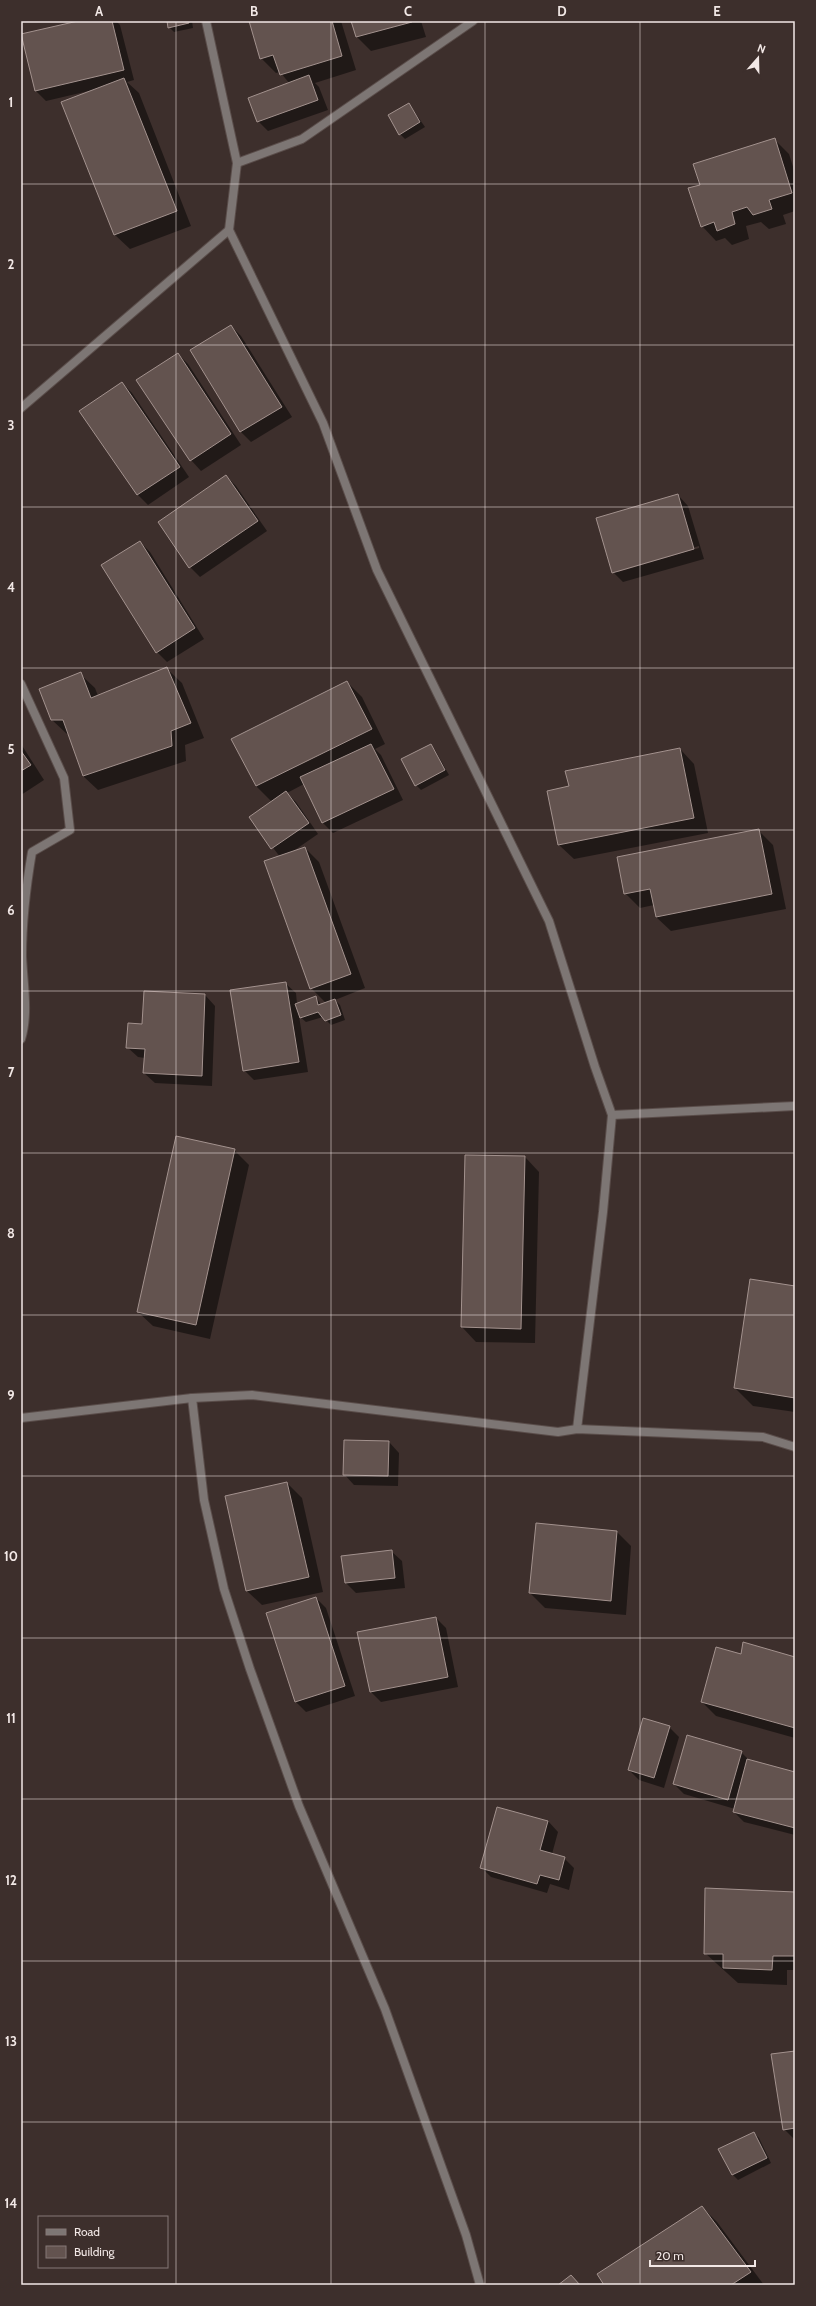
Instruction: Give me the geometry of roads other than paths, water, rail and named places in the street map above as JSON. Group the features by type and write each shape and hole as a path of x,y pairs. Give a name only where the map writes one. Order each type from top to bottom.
{"street":[{"path":"206,21 238,163 229,230 323,423 377,570 549,921 595,1067 612,1115 603,1212 577,1429"},
{"path":"238,163 302,139 473,21"},
{"path":"21,408 229,230"},
{"path":"21,684 64,778 70,830 32,852 24,896 22,956 25,1027 21,1039"},
{"path":"612,1115 795,1106"},
{"path":"21,1418 192,1398 252,1395 558,1432 577,1429 763,1437 795,1447"},
{"path":"192,1398 204,1500 224,1589 299,1806 385,2008 466,2235 480,2285"}]}
